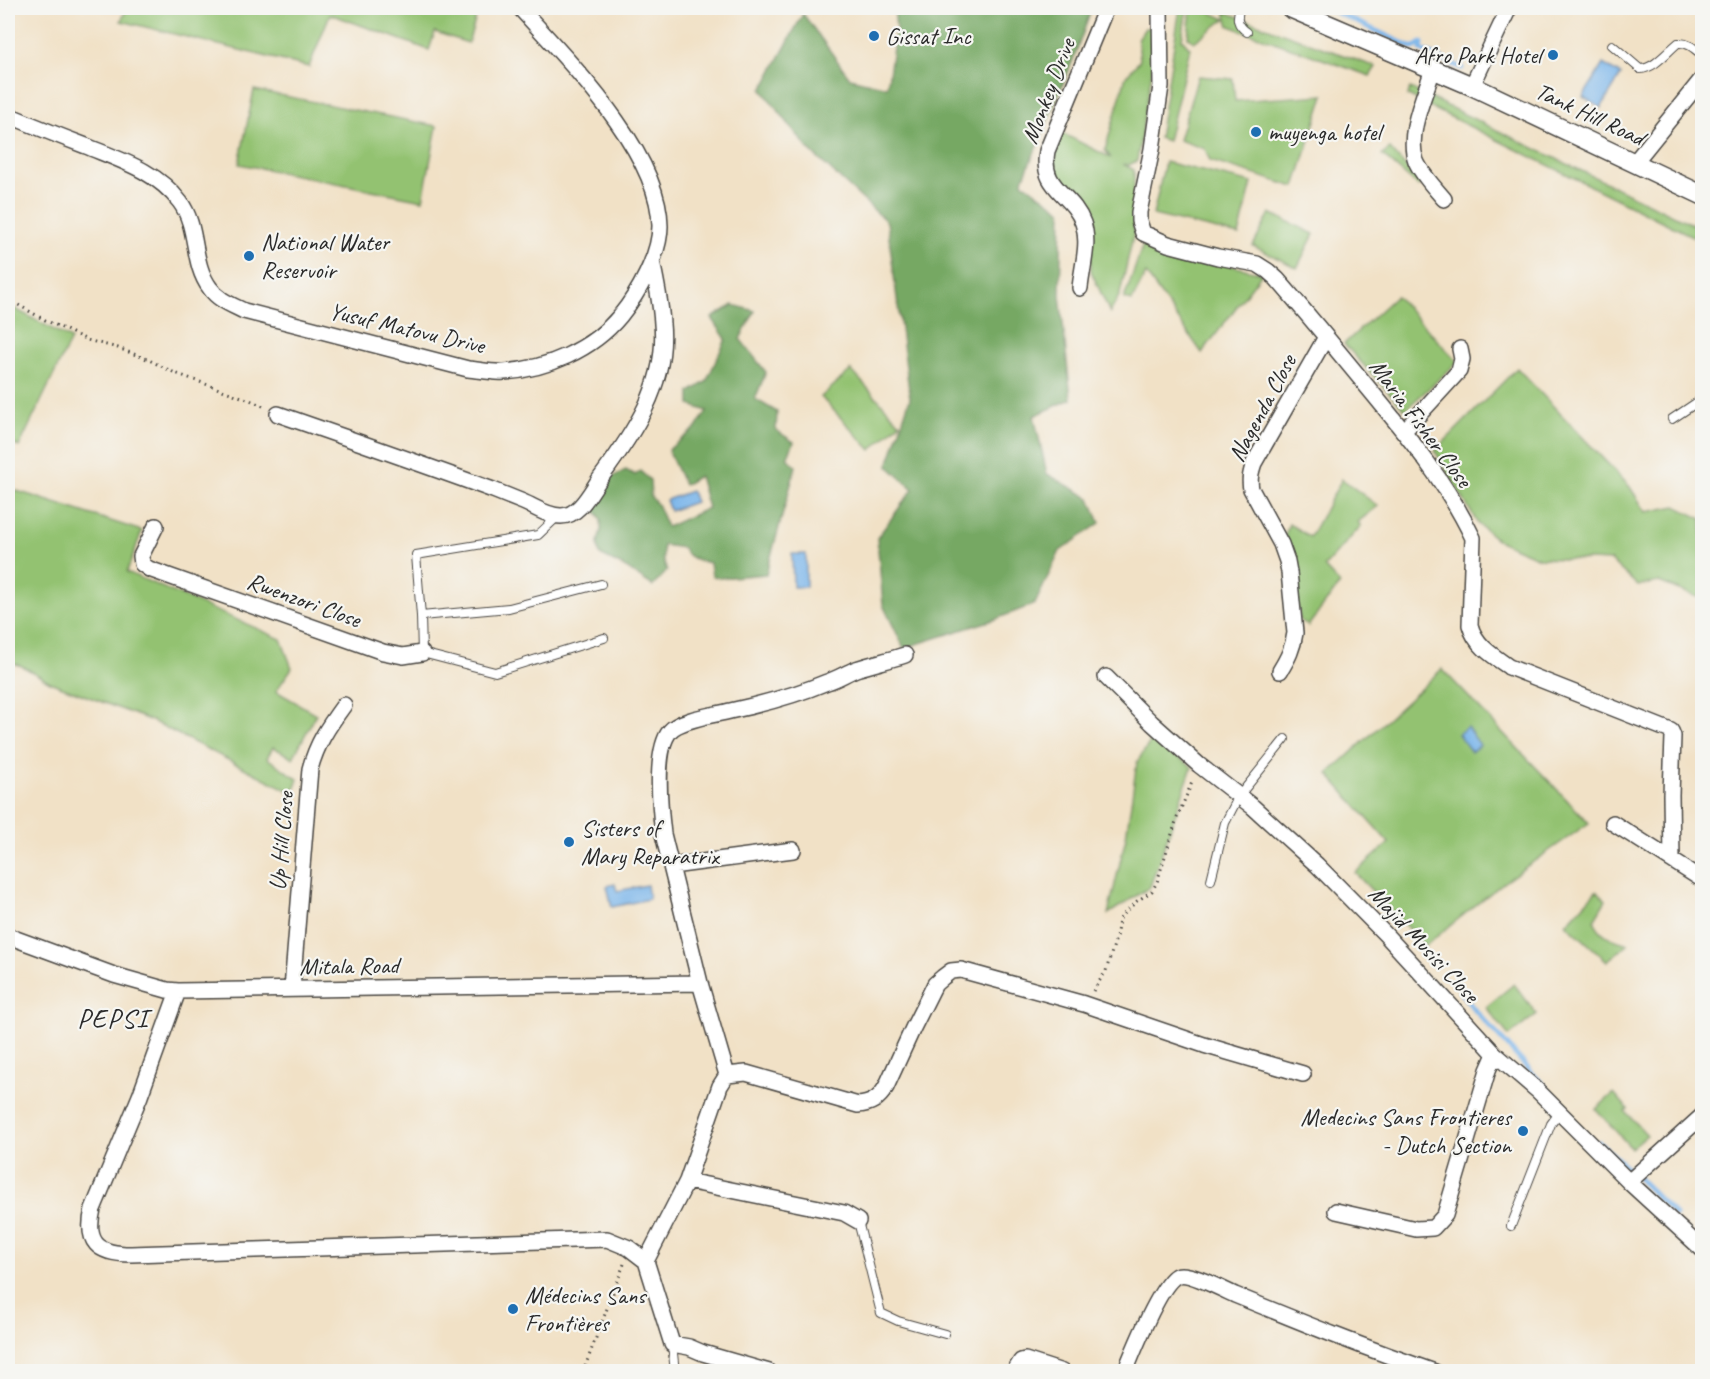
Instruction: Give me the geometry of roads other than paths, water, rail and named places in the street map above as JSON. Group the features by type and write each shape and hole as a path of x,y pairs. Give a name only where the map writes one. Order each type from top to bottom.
{"street":[{"name":"Yusuf Matovu Drive","path":"8,112 13,117 141,168 163,184 181,203 194,230 201,270 210,288 223,300 244,311 468,369 503,372 534,367 584,347 611,327 626,308 652,261 658,243 660,226 649,179 614,115 567,58 520,8"},
{"name":"Monkey Drive","path":"1080,288 1086,242 1085,231 1077,211 1049,180 1045,162 1047,151 1106,8"},
{"name":"Maria Fisher Close","path":"1160,8 1161,86 1152,149 1139,212 1143,233 1168,244 1257,264 1268,271 1419,449 1473,538 1469,616 1472,633 1489,653 1509,667 1671,731 1673,736 1672,860"},
{"name":"Tank Hill Road","path":"1290,8 1472,86 1702,195"},
{"path":"1472,86 1509,8"},
{"path":"1432,69 1413,135 1413,147 1422,171 1444,199"},
{"path":"1635,162 1702,79"},
{"path":"278,414 411,460 547,513 568,516 583,503 632,434 652,393 659,372 663,324 652,261"},
{"name":"Nagenda Close","path":"1280,671 1291,652 1295,633 1289,572 1281,544 1251,489 1249,481 1254,463 1326,337"},
{"path":"1404,431 1459,371 1462,359 1460,349"},
{"name":"Rwenzori Close","path":"156,526 141,556 142,564 149,569 383,652 403,656 422,653"},
{"path":"646,1261 687,1181 720,1086 727,1075 700,983 663,834 660,811 661,752 664,740 672,729 686,722 798,693 854,670 905,655"},
{"name":"Majid Musisi Close","path":"1106,677 1199,765 1239,796 1317,865 1356,903 1495,1054 1538,1091 1629,1182 1702,1249"},
{"name":"Up Hill Close","path":"292,990 310,769 324,732 344,705"},
{"path":"1613,823 1698,877"},
{"path":"672,866 793,850"},
{"name":"Mitala Road","path":"8,936 114,975 178,992 700,983"},
{"path":"727,1075 746,1073 858,1105 868,1104 882,1094 935,984 951,971 961,970 1084,1004 1204,1045 1303,1074"},
{"path":"178,992 140,1096 93,1209 90,1223 91,1235 97,1245 106,1251 115,1254 130,1254 607,1239 629,1248 646,1261 672,1344 769,1371"},
{"path":"1336,1211 1416,1229 1432,1228 1445,1215 1488,1070 1495,1054"},
{"path":"1629,1182 1702,1116"},
{"path":"687,1181 844,1213 858,1221"},
{"path":"1125,1371 1154,1307 1174,1276 1180,1274 1198,1279 1319,1329 1435,1371"},
{"path":"1014,1371 1024,1360 1062,1371"}],"lane":[{"path":"1240,8 1238,23 1247,32"},
{"path":"1612,45 1640,69 1650,67 1678,43 1688,44 1702,55"},
{"path":"1672,419 1702,399"},
{"path":"422,653 416,555 538,535 558,516"},
{"path":"421,616 509,608 601,584"},
{"name":"Rwenzori Close","path":"422,653 495,672 604,638"},
{"path":"1211,880 1225,823 1239,796 1285,739"},
{"path":"1511,1226 1551,1124 1559,1113"},
{"path":"858,1221 881,1313 897,1321 945,1334"},
{"path":"672,1344 675,1371"}],"water":[{"path":"1603,64 1621,75 1601,108 1583,97"},
{"path":"691,491 695,502 670,511 666,500"},
{"path":"792,554 806,554 806,587 793,587"},
{"path":"1467,727 1480,745 1471,752 1458,734"},
{"path":"615,884 617,891 647,885 649,899 612,907 607,886"}],"waterway":[{"path":"1327,8 1413,48 1422,43 1421,50 1462,68"},
{"path":"1460,991 1555,1098"},
{"path":"1599,1142 1675,1215"}],"place":[{"name":"Gissat Inc","path":"874,36"},
{"name":"Afro Park Hotel","path":"1553,55"},
{"name":"muyenga hotel","path":"1256,132"},
{"name":"National Water Reservoir","path":"249,256"},
{"name":"Sisters of Mary Reparatrix","path":"569,842"},
{"name":"Medecins Sans Frontieres - Dutch Section","path":"1523,1131"},
{"name":"Médecins Sans Frontières","path":"513,1309"}],"district":[{"name":"PEPSI","path":"113,1018"}]}
